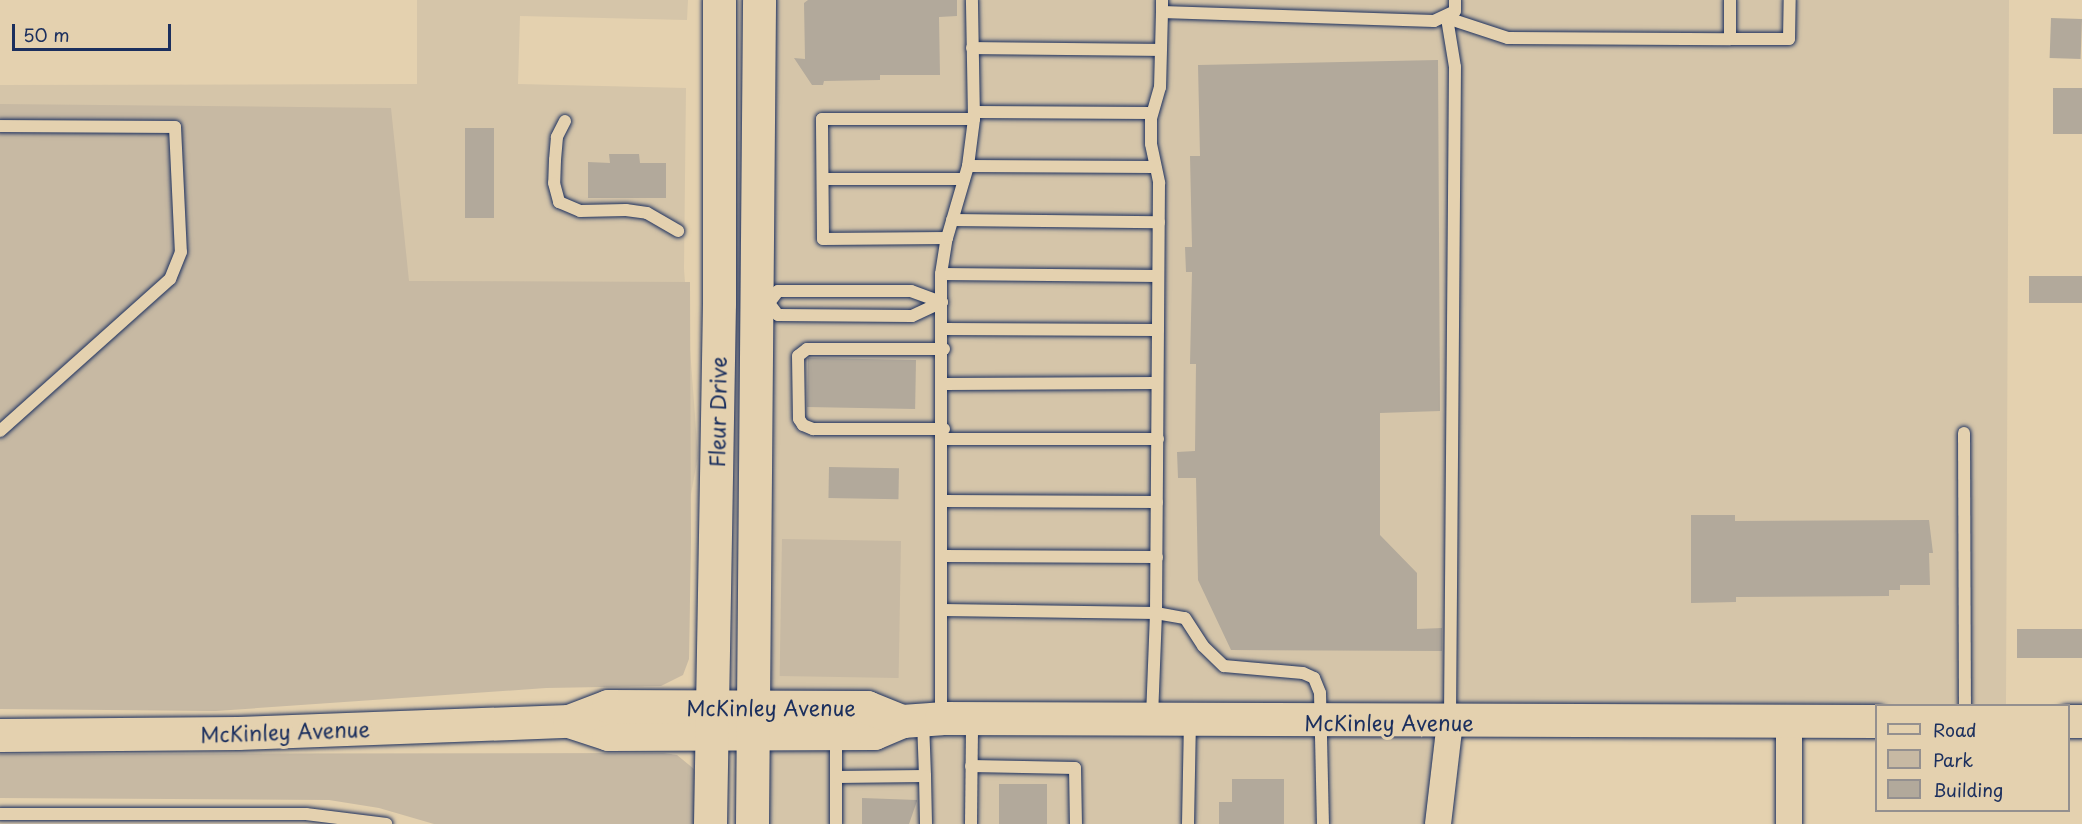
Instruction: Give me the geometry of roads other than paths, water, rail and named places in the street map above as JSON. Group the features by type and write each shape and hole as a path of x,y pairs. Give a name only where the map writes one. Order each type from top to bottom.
{"main road":[{"name":"Fleur Drive","path":"719,0 742,303 753,720 752,824"},
{"name":"Fleur Drive","path":"710,824 711,720 742,303 759,0"},
{"name":"McKinley Avenue","path":"0,735 238,733 569,721 608,706 711,720 753,720 867,707 934,719 1875,722"},
{"name":"McKinley Avenue","path":"753,720 836,733 874,733 934,719"}],"street":[{"path":"1438,824 1450,722"},
{"path":"1789,722 1789,824"}],"lane":[{"path":"926,824 925,776 934,719 942,610 944,329 941,274 947,238 968,166 974,116 972,0"},
{"path":"1447,18 1455,10 1455,0"},
{"path":"1730,0 1730,39"},
{"path":"1152,720 1157,556 1159,222 1151,113 1160,87 1162,6 1434,21 1447,18 1508,38 1789,39 1790,0"},
{"path":"1447,18 1455,67 1450,722"},
{"path":"972,48 1160,50"},
{"path":"947,238 823,239 822,119 1151,113"},
{"path":"565,121 557,137 555,160 559,202 580,211 626,210 647,213 678,231"},
{"path":"0,126 175,127 181,252 170,279 0,431"},
{"path":"968,166 1155,167"},
{"path":"823,179 964,179"},
{"path":"952,220 1159,222"},
{"path":"941,274 1158,276"},
{"path":"742,303 778,291 911,291 942,302"},
{"path":"742,303 778,315 912,316 942,302"},
{"path":"944,329 1158,330"},
{"path":"944,350 807,349 798,356 799,419 803,425 813,429 1158,439"},
{"path":"944,384 1157,383"},
{"path":"1964,433 1965,704"},
{"path":"943,501 1157,502"},
{"path":"943,556 1157,556"},
{"path":"942,610 1156,613 1185,618 1203,646 1224,666 1303,673 1314,678 1320,693 1322,721 1323,824"},
{"path":"934,719 971,766 971,824"},
{"path":"1188,824 1190,721"},
{"path":"836,733 836,824"},
{"path":"971,766 1075,768 1076,824"},
{"path":"836,777 925,776"},
{"path":"0,814 314,814 386,824"}]}
